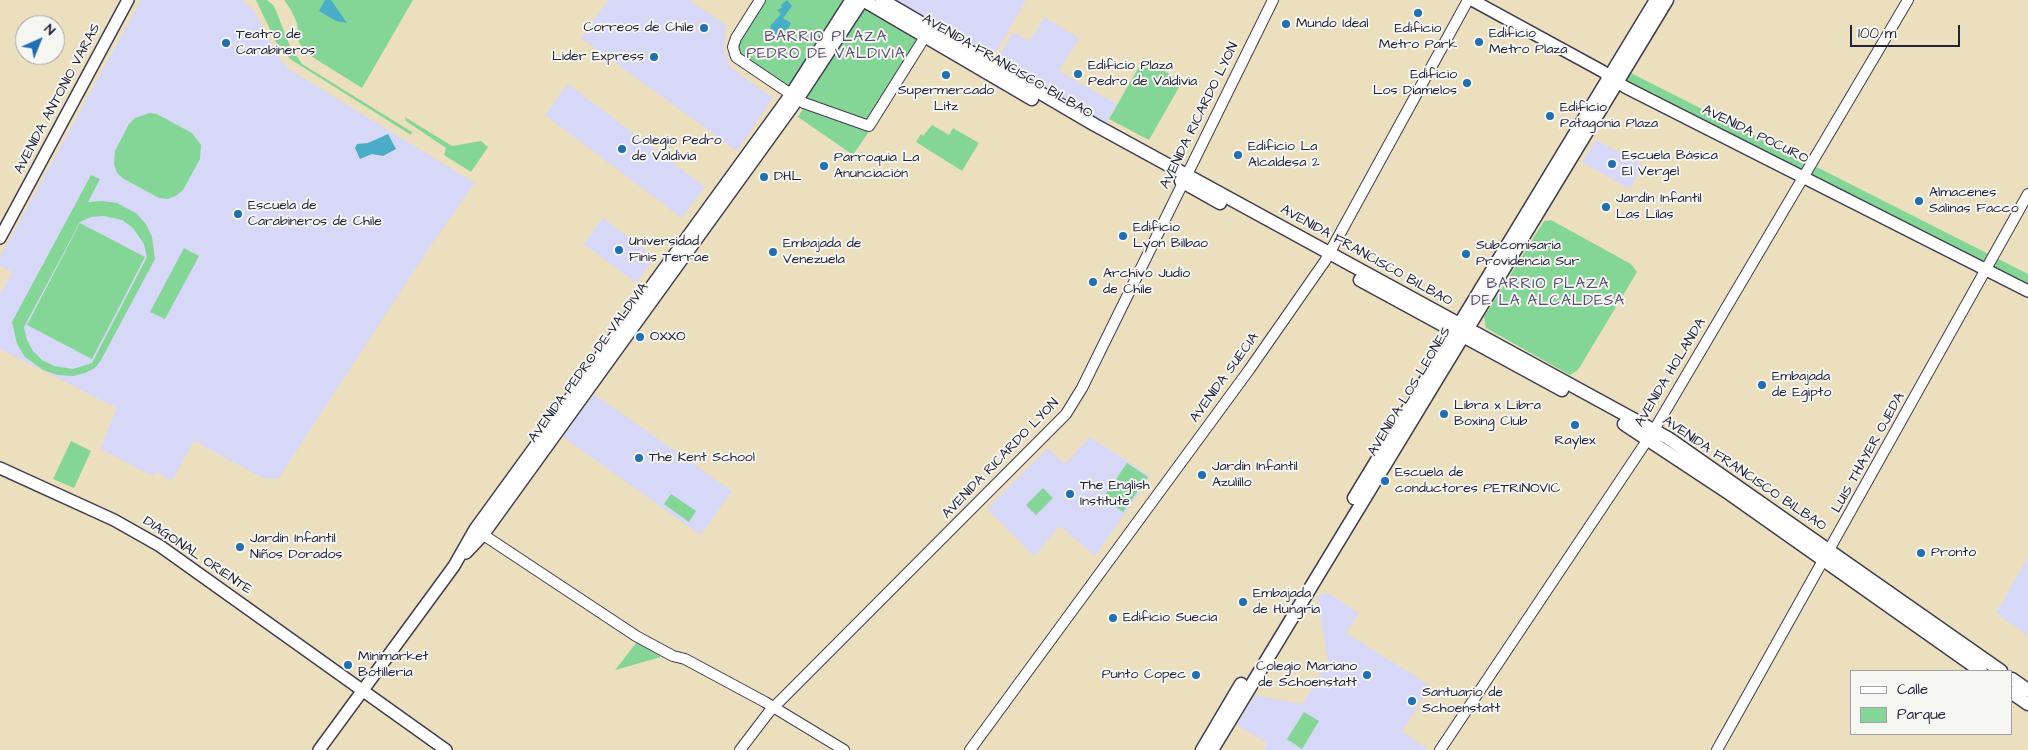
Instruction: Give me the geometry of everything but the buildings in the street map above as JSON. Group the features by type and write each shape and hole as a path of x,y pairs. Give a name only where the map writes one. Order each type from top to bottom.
{"main road":[{"name":"AVENIDA ANTONIO VARAS","path":"0,238 128,0"},
{"name":"AVENIDA PEDRO DE VALDIVIA","path":"795,96 851,0"},
{"name":"AVENIDA PEDRO DE VALDIVIA","path":"320,750 863,0"},
{"name":"AVENIDA FRANCISCO BILBAO","path":"863,0 928,33 1095,125 1184,179 1651,434 1827,556 1998,670"},
{"name":"AVENIDA FRANCISCO BILBAO","path":"882,0 928,33"},
{"name":"AVENIDA POCURO","path":"1472,0 1614,79 2028,291"},
{"name":"AVENIDA LOS LEONES","path":"1614,79 1656,0"},
{"name":"AVENIDA LOS LEONES","path":"1202,750 1614,79 1667,0"},
{"name":"AVENIDA LOS LEONES","path":"1212,750 1460,330"},
{"name":"DIAGONAL ORIENTE","path":"0,468 114,520 144,536 446,750"},
{"name":"AVENIDA FRANCISCO BILBAO","path":"1827,556 1980,670"},
{"path":"2013,680 2028,690"},
{"path":"2013,694 2028,704"}],"street":[{"path":"760,0 736,38 734,52 739,61 795,96 869,126 928,33"},
{"name":"AVENIDA RICARDO LYON","path":"740,750 774,707 1066,414 1082,388 1274,0"},
{"name":"AVENIDA SUECIA","path":"970,750 1249,370 1327,257 1468,0"},
{"name":"AVENIDA HOLANDA","path":"1440,750 1651,434 1908,0"},
{"name":"LUIS THAYER OJEDA","path":"1717,750 2028,194"},
{"path":"479,532 624,629 638,631 679,652 685,659 774,707 844,750"}],"shaded area":[{"name":"Escuela de Carabineros de Chile","path":"141,0 242,0 254,10 280,59 289,69 475,183 431,245 278,479 263,478 194,441 172,481 156,472 153,476 100,449 117,408 0,349 0,294 12,272 0,265 0,257"},
{"path":"608,0 689,0 726,25 724,48 730,67 773,98 737,151 581,38"},
{"path":"895,0 1026,0 995,54 991,56"},
{"path":"1044,17 1079,38 1059,71 1117,104 1106,124 999,62 998,59 1013,32 1030,41"},
{"name":"Colegio Pedro de Valdivia","path":"568,84 705,187 682,218 545,115"},
{"name":"Escuela Básica El Vergel","path":"1596,140 1643,165 1630,189 1582,162"},
{"name":"Universidad Finis Terrae","path":"603,218 655,257 636,283 584,244"},
{"name":"The Kent School","path":"594,394 732,491 701,535 563,437"},
{"name":"The English Institute","path":"1090,437 1149,475 1149,479 1095,556 1060,526 1034,556 987,509 1048,448 1065,464"},
{"path":"2028,557 2028,636 1996,613"},
{"name":"Colegio Mariano de Schoenstatt","path":"1328,593 1359,613 1346,633 1431,686 1402,731 1426,748 1425,750 1264,750 1267,743 1237,725 1255,695 1302,704 1328,662 1317,596"}],"green space":[{"path":"256,0 267,0 274,6 290,46 302,64 412,132 411,135 290,59 276,42"},
{"path":"284,0 413,0 362,88 306,53 299,42 297,23"},
{"path":"764,0 845,0 861,10 866,7 918,39 868,119 865,120 807,100 743,58 736,49 738,38"},
{"path":"1144,58 1182,82 1149,140 1109,119"},
{"path":"1629,72 2028,274 2028,287 1632,85 1626,80"},
{"path":"803,109 867,129 868,133 853,155 798,117"},
{"path":"150,113 157,114 192,133 201,145 200,159 183,190 168,199 159,198 124,179 117,173 114,164 115,151 129,124 135,118"},
{"path":"405,117 452,146 481,141 488,147 471,172 444,155 446,148 406,121"},
{"path":"932,125 949,135 953,128 979,143 962,171 916,142 921,134 923,136"},
{"path":"91,175 100,179 88,202 117,203 136,213 146,224 152,237 155,259 101,360 95,368 73,376 58,375 43,370 25,357 17,344 12,322","holes":["104,216 122,220 133,228 144,244 147,257 92,363 73,369 54,366 42,360 33,351 27,340 24,327 80,222 91,217"]},
{"path":"1551,220 1631,264 1637,272 1578,370 1570,375 1486,328 1484,317 1544,221"},
{"path":"80,223 145,257 92,359 27,325"},
{"path":"184,248 199,256 165,319 150,312"},
{"path":"71,441 91,451 74,488 53,479"},
{"path":"1127,463 1148,477 1123,512 1103,498"},
{"path":"1043,488 1053,498 1036,515 1026,505"},
{"path":"671,494 696,511 689,522 664,504"},
{"path":"637,642 661,657 615,670"},
{"path":"1304,712 1319,721 1302,749 1287,739"}],"water":[{"path":"325,0 331,0 347,23 336,21 319,11"},
{"path":"787,0 792,6 783,18 791,23 788,29 781,31 778,36 769,39 771,25 781,14 777,10 782,8 781,5"},
{"path":"388,134 396,149 383,156 372,154 360,159 355,148 357,144 368,143"}],"place":[{"name":"Edificio Metro Park","path":"1418,13"},
{"name":"Mundo Ideal","path":"1286,24"},
{"name":"Correos de Chile","path":"704,28"},
{"name":"Edificio Metro Plaza","path":"1479,42"},
{"name":"Teatro de Carabineros","path":"226,43"},
{"name":"Lider Express","path":"654,57"},
{"name":"Edificio Plaza Pedro de Valdivia","path":"1078,74"},
{"name":"Supermercado Litz","path":"946,75"},
{"name":"Edificio Los Diamelos","path":"1467,83"},
{"name":"Edificio Patagonia Plaza","path":"1550,116"},
{"name":"Colegio Pedro de Valdivia","path":"622,149"},
{"name":"Edificio La Alcaldesa 2","path":"1238,155"},
{"name":"Escuela Básica El Vergel","path":"1612,164"},
{"name":"Parroquia La Anunciación","path":"824,166"},
{"name":"DHL","path":"764,177"},
{"name":"Almacenes Salinas Facco","path":"1919,201"},
{"name":"Jardín Infantil Las Lilas","path":"1606,207"},
{"name":"Escuela de Carabineros de Chile","path":"238,214"},
{"name":"Edificio Lyon Bilbao","path":"1123,236"},
{"name":"Universidad Finis Terrae","path":"619,250"},
{"name":"Embajada de Venezuela","path":"773,252"},
{"name":"Subcomisaría Providencia Sur","path":"1466,254"},
{"name":"Archivo Judío de Chile","path":"1093,282"},
{"name":"OXXO","path":"640,337"},
{"name":"Embajada de Egipto","path":"1762,385"},
{"name":"Libra x Libra Boxing Club","path":"1444,414"},
{"name":"Raylex","path":"1575,425"},
{"name":"The Kent School","path":"639,458"},
{"name":"Jardín Infantil Azulillo","path":"1202,475"},
{"name":"Escuela de conductores PETRINOVIC","path":"1385,481"},
{"name":"The English Institute","path":"1070,494"},
{"name":"Jardín Infantil Niños Dorados","path":"240,547"},
{"name":"Pronto","path":"1921,553"},
{"name":"Embajada de Hungría","path":"1243,602"},
{"name":"Edificio Suecia","path":"1113,618"},
{"name":"Minimarket Botilleria","path":"348,665"},
{"name":"Punto Copec","path":"1196,675"},
{"name":"Colegio Mariano de Schoenstatt","path":"1367,675"},
{"name":"Santuario de Schoenstatt","path":"1412,701"}],"district":[{"name":"BARRIO PLAZA PEDRO DE VALDIVIA","path":"826,46"},
{"name":"BARRIO PLAZA DE LA ALCALDESA","path":"1548,294"}]}
